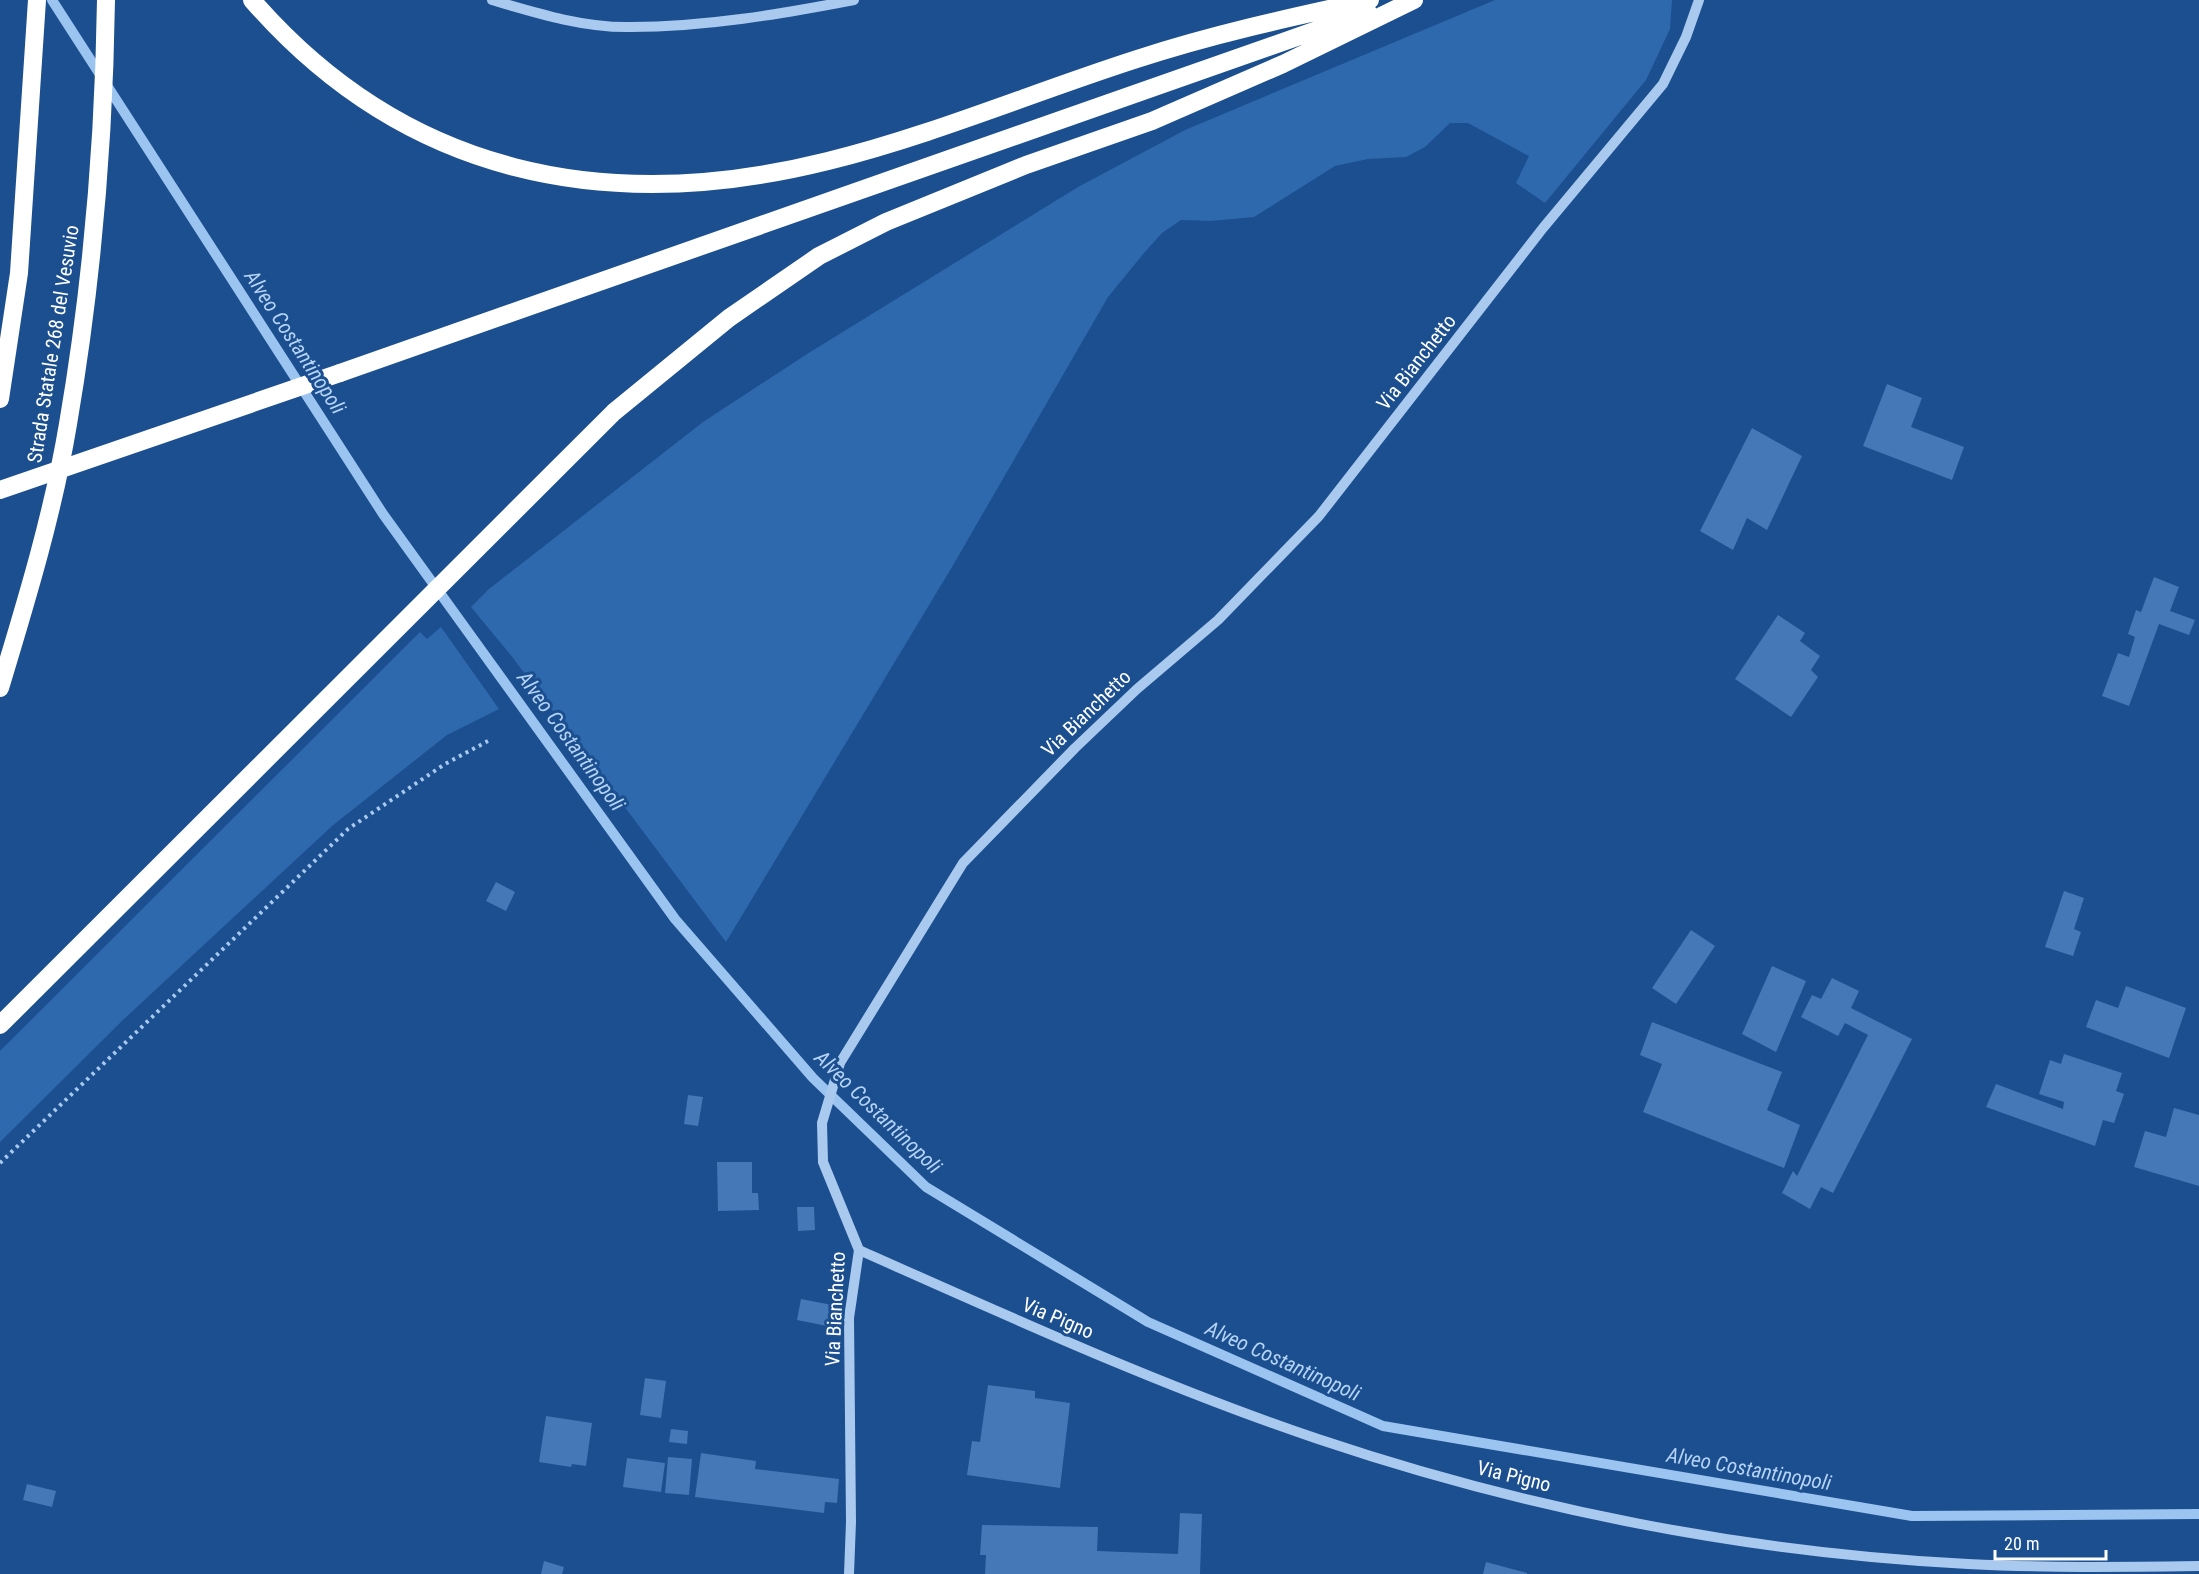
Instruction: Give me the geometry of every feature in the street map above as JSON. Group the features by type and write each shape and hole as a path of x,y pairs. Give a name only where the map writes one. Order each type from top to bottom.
{"highway":[{"path":"0,399 19,273 36,52 37,0"},
{"name":"Strada Statale 268 del Vesuvio","path":"0,688 31,585 68,427 88,287 100,168 106,0"},
{"path":"252,0 300,52 361,100 435,139 515,168 599,183 682,185 771,173 828,161 890,143 1139,58 1274,20 1370,0"},
{"path":"0,490 340,373 1401,0"},
{"path":"0,1025 614,412 729,318 819,256 886,222 1026,165 1163,117 1283,64 1414,0"}],"street":[{"path":"492,0 552,18 630,27 737,19 854,0"},
{"name":"Via Bianchetto","path":"849,1574 851,1522 849,1318 859,1250 823,1162 822,1123 840,1064 963,863 1075,748 1137,689 1218,620 1319,516 1544,228 1663,84 1686,37 1699,0"},
{"name":"Via Pigno","path":"859,1250 1057,1337 1226,1406 1321,1440 1454,1480 1582,1512 1679,1531 1830,1552 1967,1564 2199,1566"}],"path":[{"path":"0,1162 348,830 445,764 488,741"}],"shaded area":[{"path":"1495,0 1672,0 1670,29 1646,80 1545,203 1516,183 1529,156 1468,123 1450,123 1425,147 1406,157 1368,159 1335,166 1254,217 1211,221 1181,220 1162,233 1108,297 952,567 726,942 513,658 471,607 489,589 703,422 807,354 1078,187 1185,130"},
{"path":"441,627 499,709 447,735 332,826 123,1020 0,1142 0,1051 420,632 427,639"}],"building":[{"path":"1887,384 1922,398 1911,427 1964,447 1952,480 1863,446"},
{"path":"1752,428 1802,456 1767,530 1747,518 1733,550 1700,531"},
{"path":"2154,577 2179,587 2170,611 2195,620 2189,635 2159,624 2129,706 2102,696 2118,653 2129,657 2135,637 2128,634 2136,610 2141,612"},
{"path":"1778,615 1805,633 1800,641 1820,656 1811,670 1818,677 1791,717 1735,679"},
{"path":"496,882 515,892 506,911 486,901"},
{"path":"2064,891 2084,898 2074,929 2081,932 2073,956 2045,947"},
{"path":"1691,930 1715,946 1676,1004 1652,988"},
{"path":"1772,966 1806,981 1776,1052 1742,1034"},
{"path":"1832,978 1859,991 1851,1008 1912,1039 1833,1193 1821,1187 1810,1209 1782,1193 1793,1171 1797,1176 1868,1035 1845,1023 1838,1036 1801,1017 1812,995 1821,999"},
{"path":"2126,986 2186,1008 2169,1058 2086,1027 2096,1000 2118,1008"},
{"path":"1652,1022 1782,1072 1767,1110 1800,1125 1784,1168 1643,1112 1662,1064 1640,1055"},
{"path":"2064,1054 2122,1073 2116,1091 2124,1094 2114,1123 2103,1120 2095,1146 1986,1107 1996,1084 2063,1109 2064,1102 2039,1094 2050,1060 2061,1064"},
{"path":"688,1095 703,1097 698,1126 684,1124"},
{"path":"2174,1108 2199,1115 2199,1186 2134,1167 2145,1131 2166,1137"},
{"path":"717,1162 752,1162 752,1193 758,1193 759,1210 718,1211"},
{"path":"797,1207 814,1207 815,1230 798,1231"},
{"path":"801,1299 832,1305 832,1327 797,1320"},
{"path":"645,1378 666,1381 661,1418 640,1415"},
{"path":"988,1385 1035,1391 1035,1398 1070,1403 1060,1488 967,1475 972,1441 980,1442"},
{"path":"546,1416 592,1423 586,1466 572,1464 571,1467 539,1462"},
{"path":"671,1429 688,1431 687,1444 669,1442"},
{"path":"701,1453 756,1461 755,1469 839,1479 837,1503 825,1502 824,1513 695,1497"},
{"path":"668,1457 692,1459 689,1495 665,1493"},
{"path":"627,1458 665,1463 661,1492 623,1487"},
{"path":"27,1484 56,1491 52,1507 23,1500"},
{"path":"1180,1513 1202,1514 1200,1574 985,1574 986,1555 980,1555 982,1525 1098,1527 1097,1551 1178,1554"},
{"path":"544,1561 564,1567 562,1574 541,1574"},
{"path":"1486,1562 1527,1573 1527,1574 1483,1574"}],"waterway":[{"name":"Alveo Costantinopoli","path":"52,0 383,514 675,919 813,1078 926,1187 1148,1322 1383,1426 1912,1516 2199,1514"}]}
